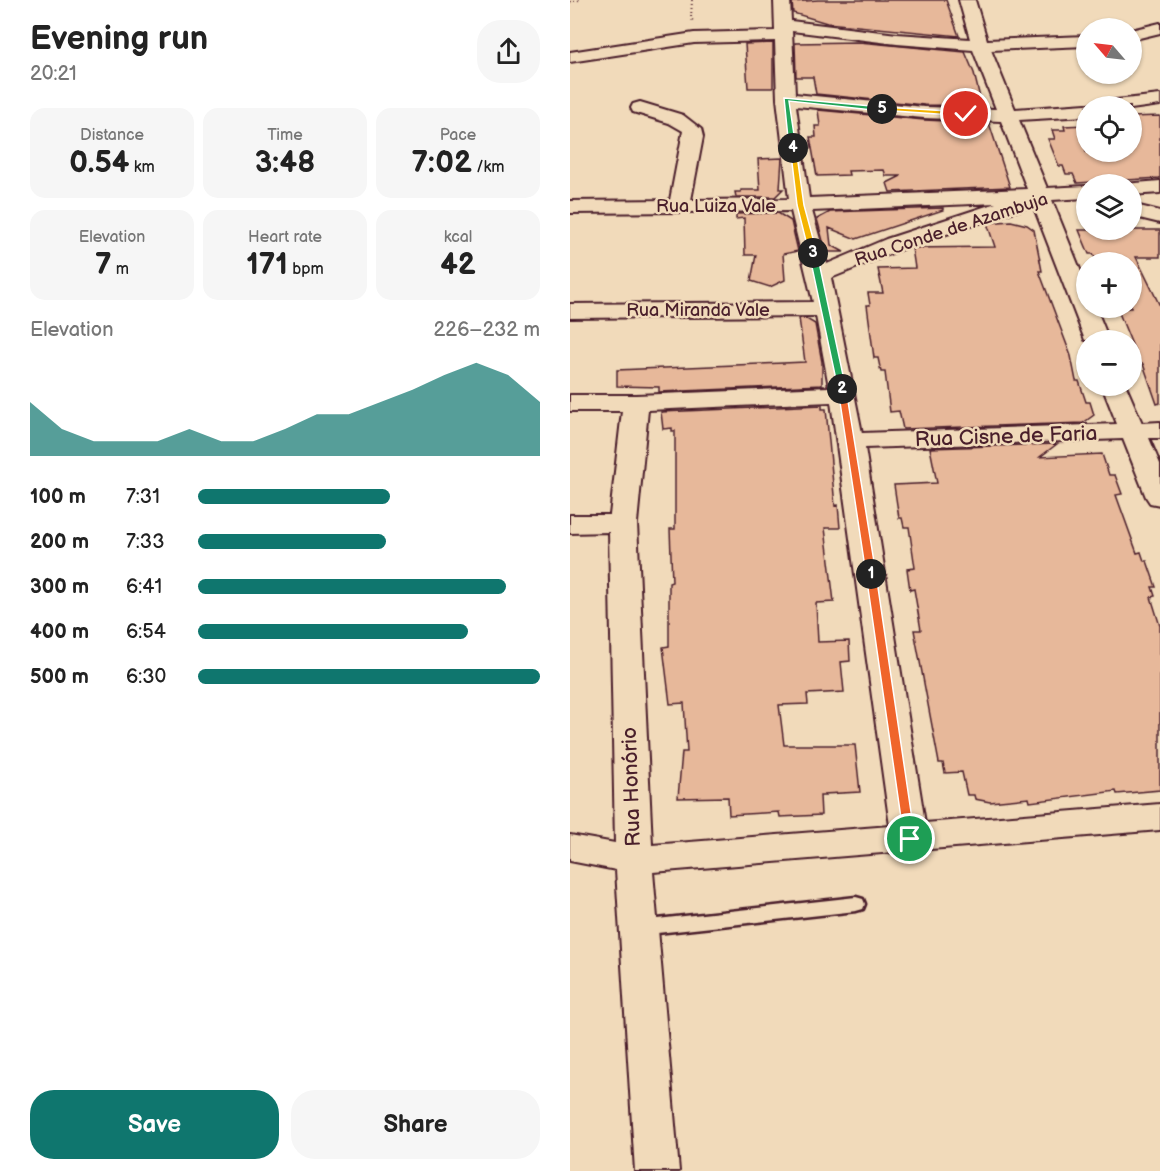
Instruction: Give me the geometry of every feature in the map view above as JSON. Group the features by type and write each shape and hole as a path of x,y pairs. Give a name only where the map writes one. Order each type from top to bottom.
{"street":[{"path":"782,0 786,99 800,205 819,275 843,394 910,839"},
{"path":"967,0 980,45 1093,330"},
{"path":"1142,32 1160,28"},
{"path":"570,57 694,38 784,30 980,45 1076,41"},
{"path":"786,99 912,111 1007,115 1076,111"},
{"path":"1142,102 1160,100"},
{"path":"640,108 676,118 692,129 693,137 679,206"},
{"path":"1142,188 1160,187"},
{"name":"Rua Conde de Azambuja","path":"819,275 894,244 1041,195 1076,194"},
{"name":"Rua Luiza Vale","path":"570,207 800,205 1041,195"},
{"path":"1142,213 1160,217"},
{"name":"Rua Miranda Vale","path":"570,311 826,309"},
{"path":"570,402 636,403 843,394"},
{"path":"1118,396 1160,497"},
{"name":"Rua Honório","path":"636,403 623,524 634,860 657,1171"},
{"name":"Rua Cisne de Faria","path":"851,441 1160,430"},
{"path":"570,524 623,524"},
{"path":"570,848 634,860 1160,818"}],"lane":[{"path":"639,928 856,904"}],"path":[{"path":"570,2 579,0"}],"building":[{"path":"946,0 959,36 827,23 793,13 792,2"},
{"path":"859,42 965,52 974,73 982,106 924,105 816,94 813,77 796,77 795,43"},
{"path":"773,43 773,88 748,88 745,44"},
{"path":"818,110 924,120 989,123 1010,187 890,192 887,183 901,176 886,176 884,170 848,171 849,175 817,176 810,137 816,137 815,126 820,126"},
{"path":"1160,116 1160,178 1142,179 1142,174 1076,174 1076,181 1073,174 1066,174 1063,166 1059,166 1048,139 1055,139 1052,130 1065,130 1064,126 1076,125 1076,162 1142,162 1142,117"},
{"path":"782,158 780,189 783,189 775,197 736,197 735,192 741,192 741,190 760,190 758,159"},
{"path":"943,208 943,210 856,239 829,228 831,245 844,252 826,252 817,219 830,212"},
{"path":"778,213 791,221 798,251 783,254 785,280 770,287 751,281 756,255 745,255 744,218 736,219 736,214"},
{"path":"1011,221 1027,225 1034,230 1042,271 1039,271 1071,356 1076,381 1076,396 1084,396 1086,402 1090,402 1094,415 1083,423 903,429 899,411 890,412 885,372 881,372 878,358 874,358 867,305 870,305 868,293 883,293 878,269 915,268 912,248 995,247 987,223"},
{"path":"1142,230 1160,230 1160,257 1142,257 1142,252 1088,252 1083,240 1142,240"},
{"path":"1142,269 1160,306 1160,403 1157,404 1142,364 1142,330 1126,330 1121,318 1142,318"},
{"path":"799,318 805,318 815,324 822,362 822,385 659,392 659,387 617,386 617,370 805,362"},
{"path":"822,405 822,409 826,409 835,506 838,505 840,528 825,528 834,602 816,603 818,642 849,641 850,661 841,662 844,692 807,694 808,704 779,705 784,745 855,745 860,792 820,796 821,815 780,817 779,812 729,815 728,797 678,798 682,752 687,752 684,703 670,704 663,647 669,646 669,583 672,582 670,529 675,529 675,431 672,431 672,428 663,429 661,412"},
{"path":"1057,444 1040,457 1102,454 1109,475 1115,475 1122,494 1116,495 1137,553 1141,552 1144,561 1147,561 1156,587 1152,587 1155,596 1151,597 1160,626 1160,790 1117,794 1116,791 1030,802 1029,798 990,802 975,799 974,795 967,795 962,772 945,773 943,763 939,763 914,630 921,630 914,589 910,590 907,569 915,568 909,527 904,527 902,518 899,518 894,485 937,483 930,448"}],"route":[{"path":"910,839 851,441 819,275 800,205 786,99 868,108 966,114"}]}
